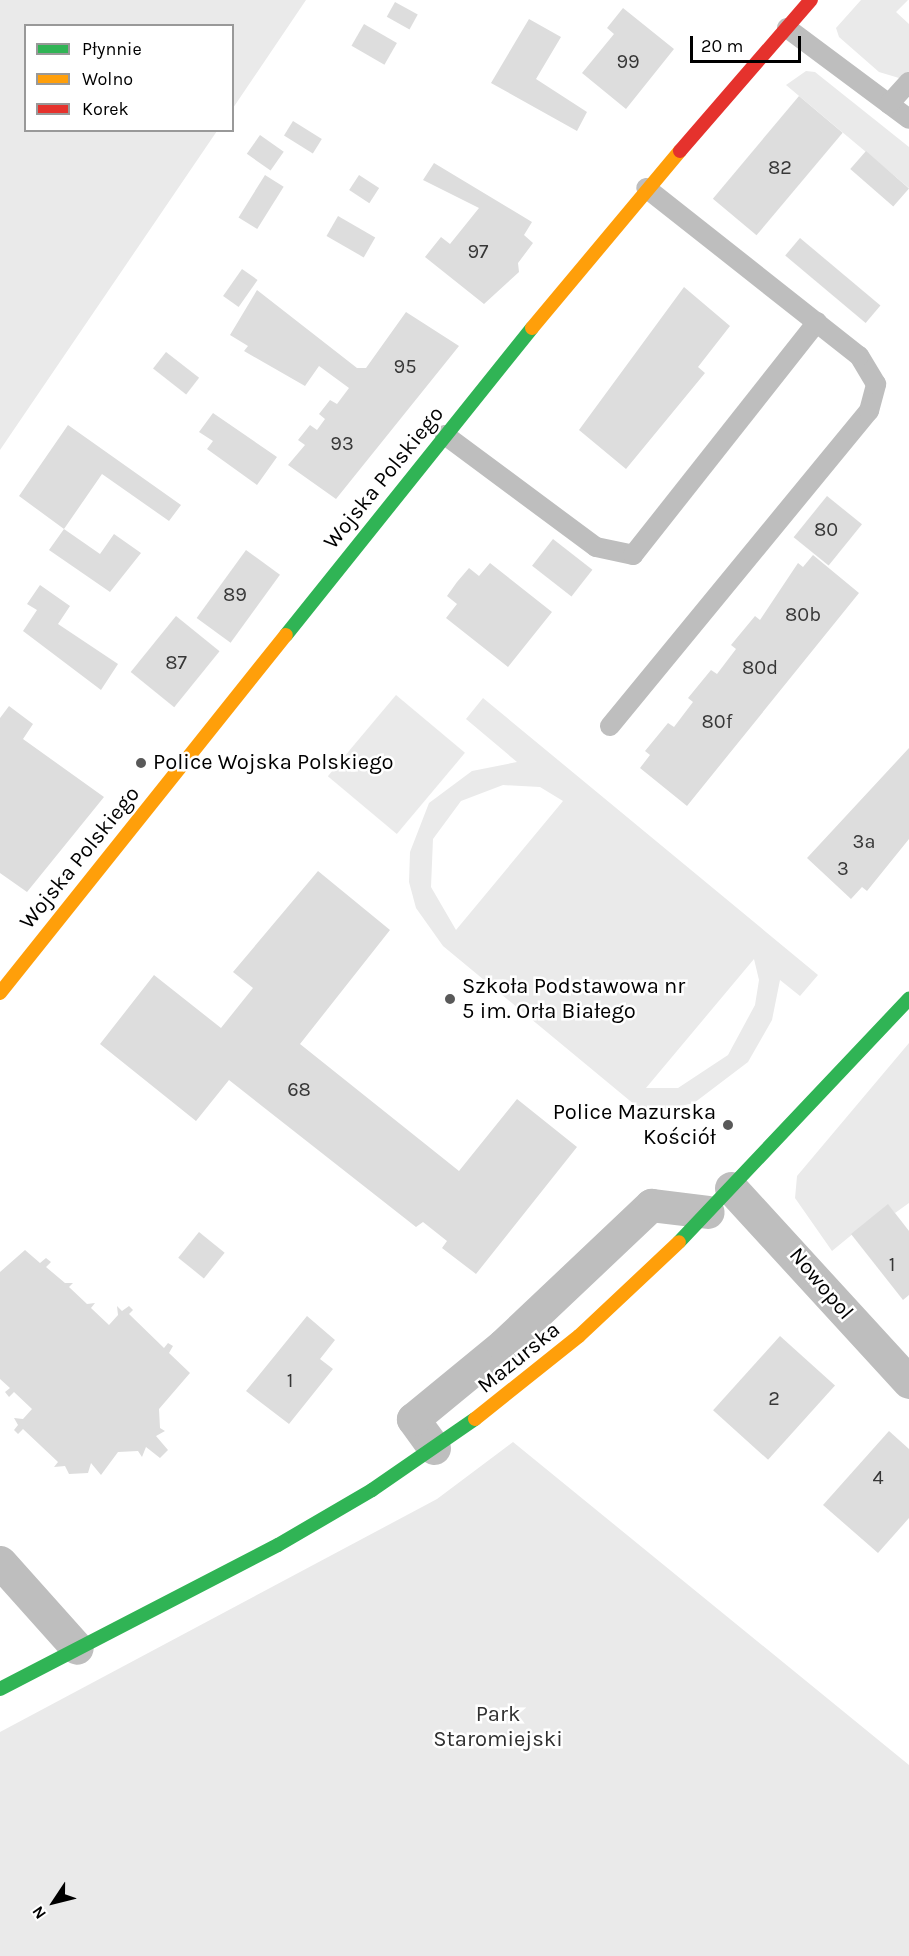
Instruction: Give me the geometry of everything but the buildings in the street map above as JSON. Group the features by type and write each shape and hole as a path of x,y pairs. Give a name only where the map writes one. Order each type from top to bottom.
{"street":[{"name":"Wojska Polskiego","path":"0,993 445,435 646,188 811,0"},
{"name":"Mazurska","path":"0,1689 278,1545 434,1448 579,1336 708,1212 909,999"},
{"name":"Nowopol","path":"731,1188 909,1383"},
{"path":"434,1448 413,1419 503,1345 651,1205 708,1212"},
{"path":"0,1562 77,1648"}],"lane":[{"path":"787,28 909,118"},
{"path":"889,104 909,82"},
{"path":"609,726 869,411 876,384 859,356 646,188"},
{"path":"445,435 596,547 633,555 817,322"}],"green space":[{"path":"0,0 306,0 234,107 234,24 24,24 24,132 216,132 0,450"},
{"path":"861,0 908,0 896,12 909,24 909,71 899,78 879,72 839,37 836,28"},
{"path":"806,71 815,72 909,147 909,188 786,85"},
{"path":"396,695 465,753 397,834 328,776"},
{"path":"483,698 818,975 800,996 780,980 772,1020 748,1062 694,1103 658,1111 635,1105 443,946 416,908 409,882 410,852 429,803 472,771 517,762 466,719","holes":["503,785 540,787 563,801 456,930 431,887 433,839 461,801","754,959 759,980 755,1005 728,1055 678,1088 646,1088"]},
{"path":"909,1043 909,1203 895,1213 888,1205 832,1251 795,1198 797,1176"},
{"name":"Park Staromiejski","path":"513,1442 909,1765 909,1956 0,1956 0,1732 437,1499"}],"traffic: fast":[{"path":"286,635 532,328"},
{"path":"679,1242 909,999"},
{"path":"0,1689 278,1545 372,1490 475,1419"}],"traffic: slow":[{"path":"532,328 680,151"},
{"path":"0,993 286,635"},
{"path":"475,1419 579,1336 679,1242"}],"traffic: jam":[{"path":"680,151 811,0"}],"place":[{"name":"Police Wojska Polskiego","path":"141,763"},
{"name":"Szkoła Podstawowa nr 5 im. Orła Białego","path":"450,999"},
{"name":"Police Mazurska Kościół","path":"728,1125"}]}
